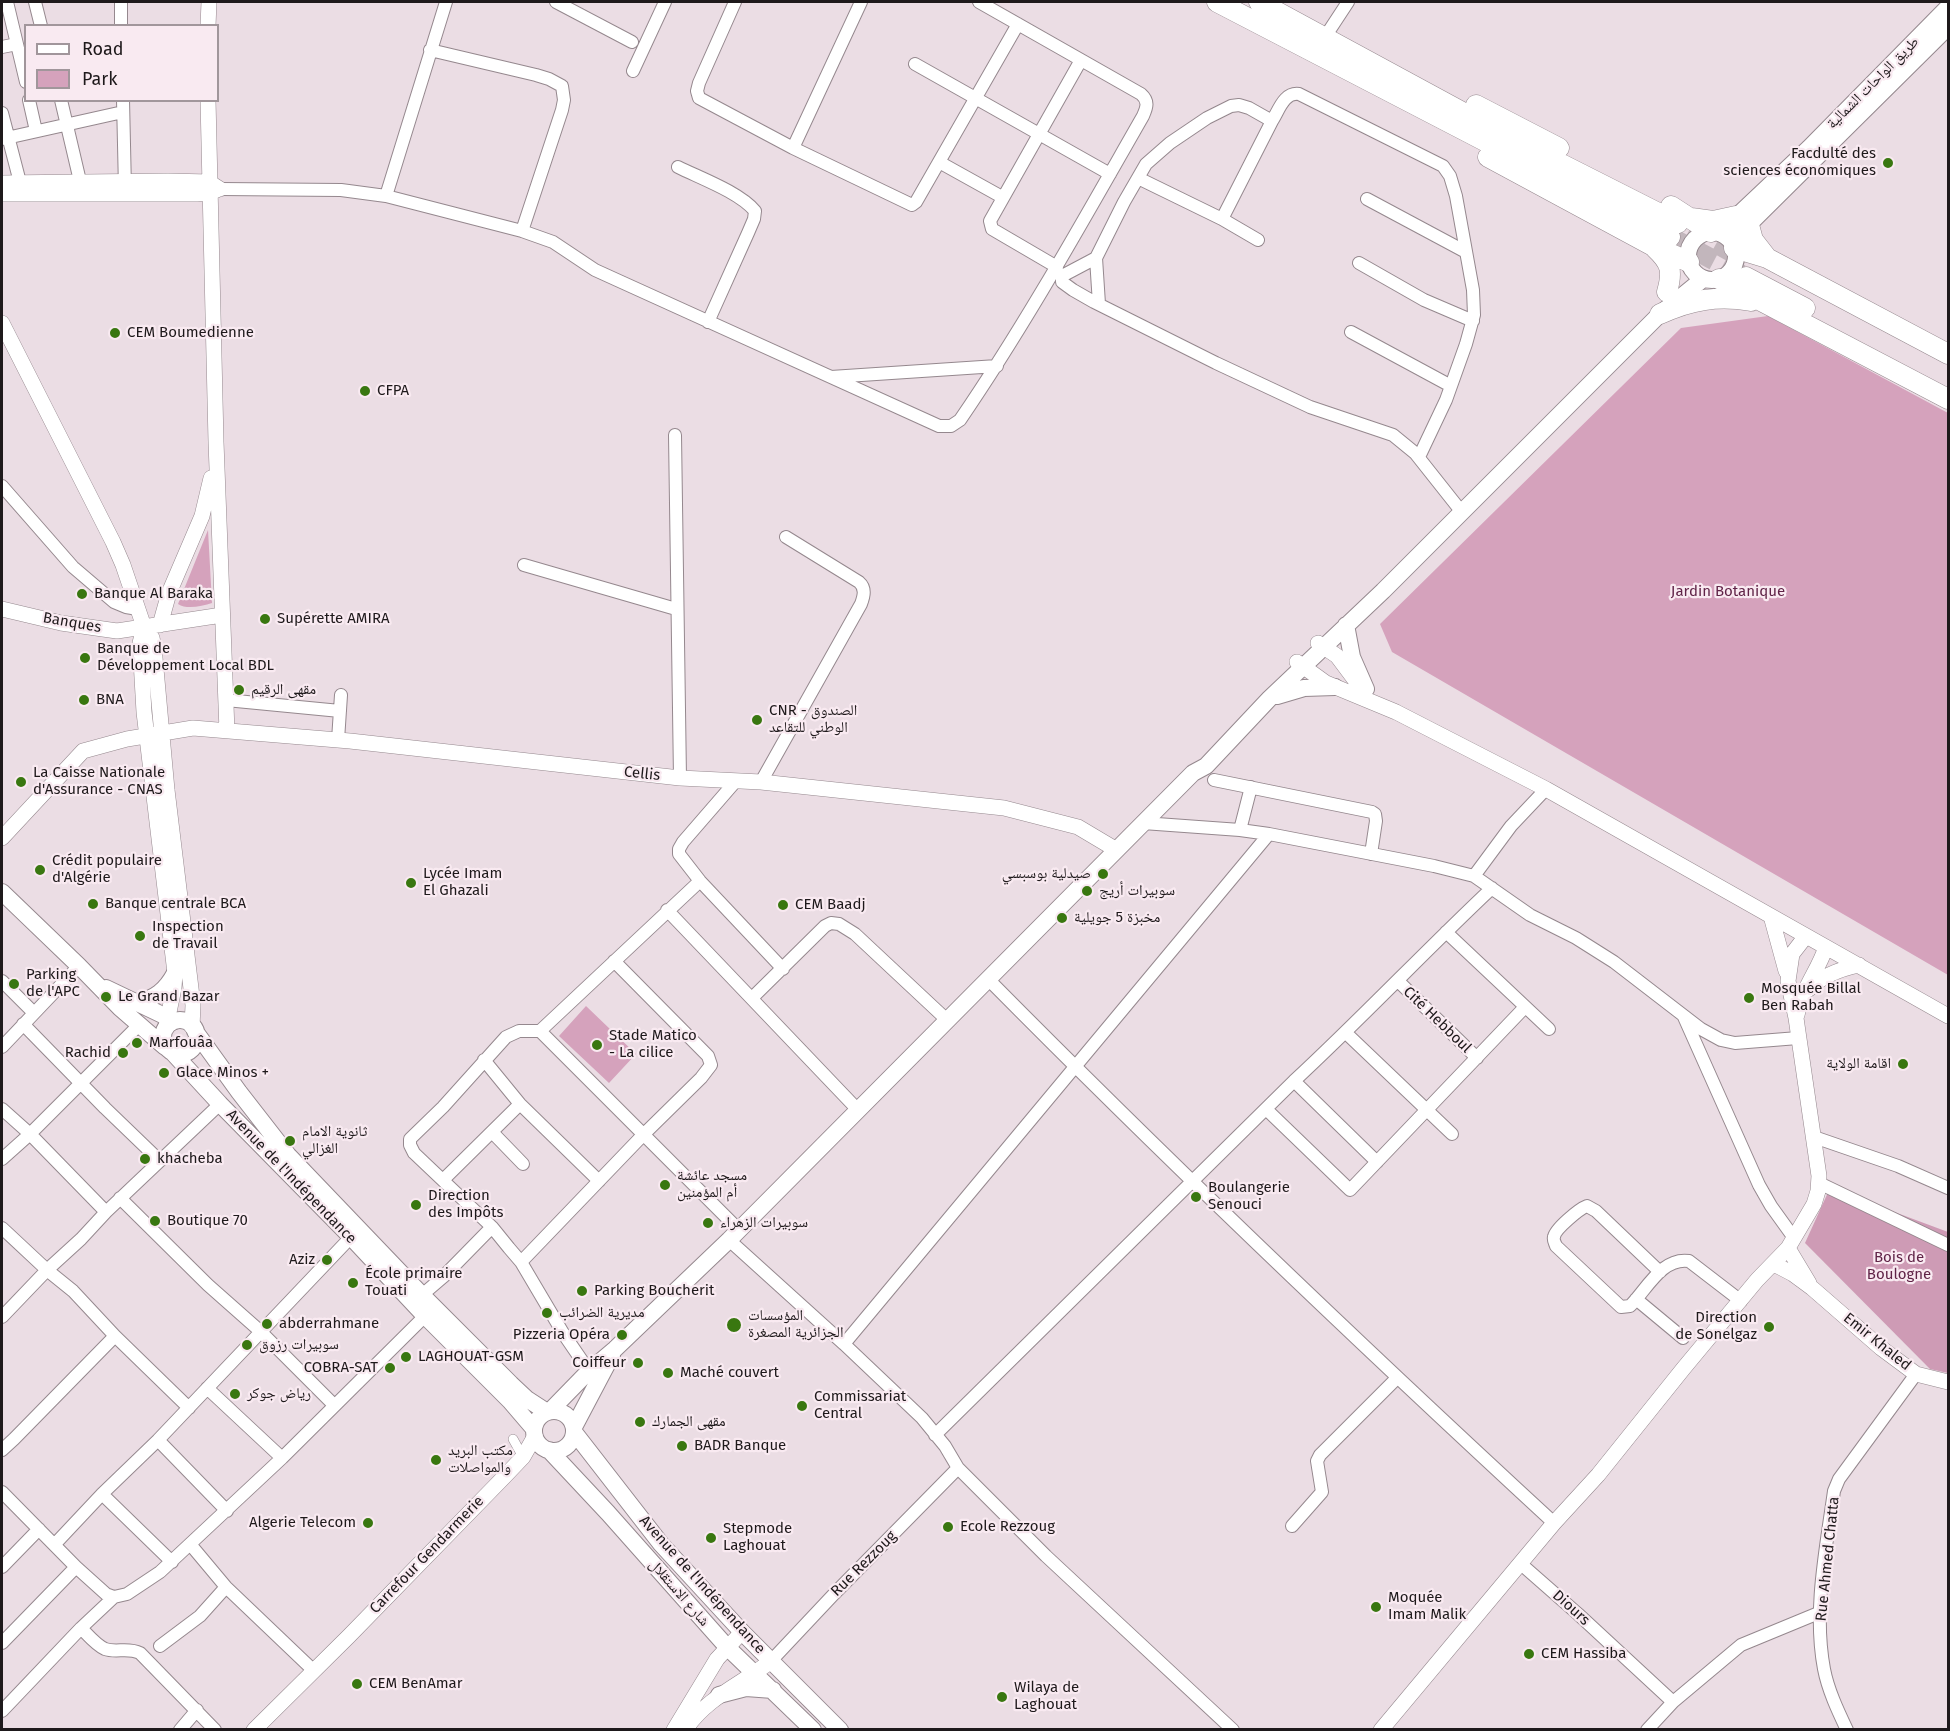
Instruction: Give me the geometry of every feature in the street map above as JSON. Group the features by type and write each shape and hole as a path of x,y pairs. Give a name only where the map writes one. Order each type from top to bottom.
{"highway":[{"path":"1217,2 1373,83 1679,226 1724,239 1756,266 1948,386"},
{"path":"1259,2 1510,138 1679,226 1742,220 1753,240 1756,266"},
{"path":"1373,83 1383,94 1425,123 1689,264"},
{"path":"1653,246 1665,258 1670,270 1671,276 1667,292"},
{"path":"1756,266 1948,354"},
{"path":"1756,266 1948,369"},
{"path":"1711,279 1772,306 1948,399"},
{"path":"1660,314 1681,305 1720,298 1772,306"}],"main road":[{"name":"طريق الواحات الشمالية","path":"1321,645 1667,292 1689,264 1688,255 1693,242 1704,233 1724,239 1809,148 1948,7"},
{"name":"طريق الواحات الشمالية","path":"1742,220 1948,27"},
{"path":"1193,773 1199,760 1300,664 1346,626 1383,591 1660,314 1711,279 1730,272 1735,261 1724,239"},
{"path":"1689,264 1695,273 1711,279"},
{"path":"1346,626 1352,657 1366,689"},
{"path":"615,1349 574,1429 570,1443 555,1451 541,1441 538,1419 734,1235 1115,849 1193,773 1206,765 1300,664"},
{"path":"1270,698 1304,688 1335,687"},
{"name":"Avenue de l'Indépendance","path":"2,892 92,981 169,1050 510,1401 541,1441"},
{"path":"136,1003 156,996 170,982 175,973"},
{"name":"Avenue de l'Indépendance","path":"92,981 170,1022"},
{"path":"170,1022 185,1022 194,1029 196,1042 189,1051 179,1054 169,1050 163,1037 170,1022"},
{"name":"Avenue de l'Indépendance","path":"194,1029 238,1092 288,1155 422,1295 519,1391 548,1412"},
{"path":"548,1412 556,1411 568,1416 574,1429"},
{"name":"Avenue de l'Indépendance","path":"574,1429 661,1544 742,1632 838,1729"},
{"name":"شارع الاستقلال","path":"541,1441 727,1647 813,1730"},
{"path":"719,1695 746,1688 773,1690"}],"street":[{"path":"7,2 24,74"},
{"path":"35,2 40,24"},
{"path":"116,2 121,21"},
{"path":"121,2 121,21"},
{"path":"208,24 209,2"},
{"path":"386,196 446,2"},
{"path":"556,2 632,42"},
{"path":"633,71 666,2"},
{"path":"735,2 699,82 697,91 699,98 793,148 912,205 916,202 1018,24"},
{"path":"793,148 861,2"},
{"path":"2,183 21,188 342,190 386,196 522,231 553,242 595,270 939,426 951,426 960,420 997,366 1057,267 1147,108 1146,100 1141,94 980,2"},
{"path":"1325,37 1348,2"},
{"path":"2,47 16,44"},
{"path":"430,50 536,75 549,79 562,87 564,100 562,110 522,231"},
{"path":"1057,267 992,229 990,221 1081,60"},
{"path":"915,64 1110,174"},
{"path":"1222,219 1272,121 1287,96 1294,93 1443,166 1453,184 1475,304 1473,321 1451,386 1419,457"},
{"path":"30,102 36,131"},
{"path":"62,102 80,181"},
{"path":"208,102 213,188 216,442 227,731"},
{"path":"1100,304 1096,258 1146,164 1170,143 1207,118 1232,106 1239,105 1249,108 1272,121"},
{"path":"5,138 67,124 123,106 125,187"},
{"path":"2,113 5,138 21,188"},
{"path":"939,162 1002,197"},
{"path":"678,167 730,193 755,211 754,219 708,322"},
{"path":"1138,178 1222,219 1258,240"},
{"path":"2,194 21,188 80,181 125,187"},
{"path":"1367,199 1466,252"},
{"path":"1096,258 1062,276 1061,279 1073,290 1216,363 1310,407 1393,435 1419,457 1457,506"},
{"path":"1359,263 1424,300 1473,321"},
{"path":"2,323 113,542 144,627 140,656 154,734 191,989 194,1029"},
{"path":"1351,332 1451,386"},
{"path":"829,377 997,366"},
{"path":"675,435 680,778"},
{"path":"160,625 169,593 202,516 210,489 216,442"},
{"path":"2,486 73,567 114,602 138,609"},
{"path":"761,782 864,595 859,582 786,537"},
{"path":"525,565 676,609"},
{"name":"Banques","path":"2,609 61,623 117,631 222,615"},
{"path":"1321,645 1341,659 1355,680 1396,712"},
{"path":"1300,664 1335,687 1396,712 1546,789 1948,1016"},
{"path":"338,740 341,695"},
{"path":"225,699 340,711"},
{"name":"Cellis","path":"2,838 83,751 103,744 193,728 338,740 680,778 761,782 1005,808 1078,827 1115,849"},
{"path":"154,734 175,973 170,1022"},
{"path":"1214,780 1372,812 1375,814 1376,821 1371,854"},
{"path":"735,782 683,842 679,854 700,881 783,969"},
{"path":"1240,830 1251,787"},
{"path":"1474,876 1511,826 1546,789"},
{"path":"1143,822 1269,834 1474,876 1530,915 1576,938 1614,962 1701,1029 1721,1040 1736,1043 1798,1038"},
{"path":"844,1344 1269,834"},
{"path":"589,1371 520,1262 492,1227 414,1153 410,1146 411,1139 506,1037 512,1033 540,1031 700,881"},
{"path":"935,1435 1492,888"},
{"path":"667,910 857,1109"},
{"path":"1387,1727 1554,1523 1598,1475 1757,1280 1774,1264 1791,1243 1814,1204 1819,1183 1814,1137 1796,1018 1771,916"},
{"path":"752,998 819,931 831,923 838,924 855,934 947,1020"},
{"path":"1446,932 1549,1029"},
{"path":"1788,981 1792,954 1806,936"},
{"path":"1796,1018 1801,998 1826,947"},
{"path":"520,1262 710,1069 711,1060 614,962"},
{"path":"1801,998 1824,977 1859,965"},
{"path":"2,1047 79,966"},
{"path":"988,979 1193,1183 1397,1378 1554,1523"},
{"path":"2,981 34,1013"},
{"name":"Cité Hebboul","path":"1398,981 1477,1058"},
{"path":"1266,1108 1350,1190 1526,1007"},
{"path":"1684,1016 1759,1185 1791,1243 1812,1288"},
{"path":"23,1024 159,1160"},
{"path":"2,1159 139,1025"},
{"path":"540,1031 643,1135 734,1235 922,1418 945,1446 958,1468 1046,1556 1233,1730"},
{"path":"1346,1033 1452,1134"},
{"path":"484,1060 520,1104 599,1181"},
{"path":"1294,1081 1377,1162"},
{"path":"2,1317 120,1198 220,1104"},
{"path":"443,1180 520,1104"},
{"path":"2,1109 30,1134 106,1212"},
{"path":"492,1132 523,1164"},
{"path":"1814,1137 1898,1167 1948,1188"},
{"path":"1819,1183 1948,1245"},
{"path":"120,1198 334,1405"},
{"path":"1660,1272 1596,1210 1587,1206 1575,1213 1554,1234 1553,1239 1556,1246 1621,1307 1630,1306 1671,1262 1681,1260 1689,1261 1741,1301"},
{"path":"422,1295 492,1227"},
{"path":"2,1228 73,1291 115,1336 189,1408"},
{"path":"55,1544 189,1408 351,1237"},
{"path":"1774,1264 1812,1288"},
{"name":"Emir Khaled","path":"1812,1288 1881,1348 1916,1374 1948,1382"},
{"path":"1636,1299 1683,1338"},
{"path":"2,1710 114,1597 127,1594 172,1562 282,1458 425,1316"},
{"path":"2,1450 115,1336"},
{"name":"Rue Ahmed Chatta","path":"1846,1730 1824,1672 1821,1636 1824,1565 1834,1491 1839,1479 1916,1374"},
{"path":"1292,1526 1322,1492 1317,1461 1320,1455 1397,1378"},
{"path":"207,1388 282,1458"},
{"path":"513,1439 523,1457 536,1450 541,1441"},
{"path":"158,1440 227,1510"},
{"name":"Carrefour Gendarmerie","path":"254,1730 523,1457"},
{"name":"Rue Rezzoug","path":"771,1661 958,1468"},
{"path":"2,1492 76,1567 106,1594 114,1597"},
{"path":"102,1494 172,1562"},
{"path":"2,1567 39,1529"},
{"path":"190,1544 226,1587 313,1670"},
{"name":"Diours","path":"1521,1564 1673,1702"},
{"path":"2,1643 76,1567"},
{"path":"160,1646 200,1616 226,1587"},
{"path":"1647,1730 1673,1702 1740,1645 1821,1612"},
{"path":"81,1628 105,1649 133,1650 140,1653 215,1730"},
{"path":"675,1730 710,1669 742,1632"},
{"path":"685,1730 699,1712 719,1695 755,1674 771,1661"},
{"path":"180,1730 197,1710"}],"green space":[{"name":"Jardin Botanique","path":"1768,316 1948,413 1948,975 1392,652 1380,624 1681,328"},
{"path":"208,530 212,603 195,607 182,606 178,604"},
{"name":"Stade Matico - La cilice","path":"586,1006 636,1054 609,1083 559,1036"},
{"name":"Bois de Boulogne","path":"1830,1188 1948,1232 1948,1373 1930,1369 1805,1243"}],"tunnel":[{"path":"1690,229 1746,260"},
{"path":"1670,237 1746,277"}],"place":[{"name":"Facdulté des sciences économiques","path":"1888,163"},
{"name":"CEM Boumedienne","path":"115,333"},
{"name":"CFPA","path":"365,391"},
{"name":"Banque Al Baraka","path":"82,594"},
{"name":"Supérette AMIRA","path":"265,619"},
{"name":"Banque de Développement Local BDL","path":"85,658"},
{"name":"مقهى الرقيم","path":"239,690"},
{"name":"BNA","path":"84,700"},
{"name":"CNR - الصندوق الوطني للتقاعد","path":"757,720"},
{"name":"La Caisse Nationale d'Assurance - CNAS","path":"21,782"},
{"name":"Crédit populaire d'Algérie","path":"40,870"},
{"name":"صيدلية بوسبسي","path":"1103,874"},
{"name":"Lycée Imam El Ghazali","path":"411,883"},
{"name":"سوبيرات أريج","path":"1087,891"},
{"name":"Banque centrale BCA","path":"93,904"},
{"name":"CEM Baadj","path":"783,905"},
{"name":"مخبزة 5 جويلية","path":"1062,918"},
{"name":"Inspection de Travail","path":"140,936"},
{"name":"Parking de l'APC","path":"14,984"},
{"name":"Le Grand Bazar","path":"106,997"},
{"name":"Mosquée Billal Ben Rabah","path":"1749,998"},
{"name":"Marfouâa","path":"137,1043"},
{"name":"Stade Matico - La cilice","path":"597,1045"},
{"name":"Rachid","path":"123,1053"},
{"name":"اقامة الولاية","path":"1903,1064"},
{"name":"Glace Minos +","path":"164,1073"},
{"name":"ثانوية الامام الغزالي","path":"290,1141"},
{"name":"khacheba","path":"145,1159"},
{"name":"مسجد عائشة أم المؤمنين","path":"665,1185"},
{"name":"Boulangerie Senouci","path":"1196,1197"},
{"name":"Direction des Impôts","path":"416,1205"},
{"name":"Boutique 70","path":"155,1221"},
{"name":"سوبيرات الزهراء","path":"708,1223"},
{"name":"Aziz","path":"327,1260"},
{"name":"École primaire Touati","path":"353,1283"},
{"name":"Parking Boucherit","path":"582,1291"},
{"name":"مديرية الضرائب","path":"547,1313"},
{"name":"abderrahmane","path":"267,1324"},
{"name":"المؤسسات الجزائرية المصغرة","path":"734,1325"},
{"name":"Direction de Sonelgaz","path":"1769,1327"},
{"name":"Pizzeria Opéra","path":"622,1335"},
{"name":"سوبيرات رزوق","path":"247,1345"},
{"name":"LAGHOUAT-GSM","path":"406,1357"},
{"name":"Coiffeur","path":"638,1363"},
{"name":"COBRA-SAT","path":"390,1368"},
{"name":"Maché couvert","path":"668,1373"},
{"name":"رياض جوكر","path":"235,1394"},
{"name":"Commissariat Central","path":"802,1406"},
{"name":"مقهى الجمارك","path":"640,1422"},
{"name":"BADR Banque","path":"682,1446"},
{"name":"مكتب البريد والمواصلات","path":"436,1460"},
{"name":"Algerie Telecom","path":"368,1523"},
{"name":"Ecole Rezzoug","path":"948,1527"},
{"name":"Stepmode Laghouat","path":"711,1538"},
{"name":"Moquée Imam Malik","path":"1376,1607"},
{"name":"CEM Hassiba","path":"1529,1654"},
{"name":"CEM BenAmar","path":"357,1684"},
{"name":"Wilaya de Laghouat","path":"1002,1697"}]}
